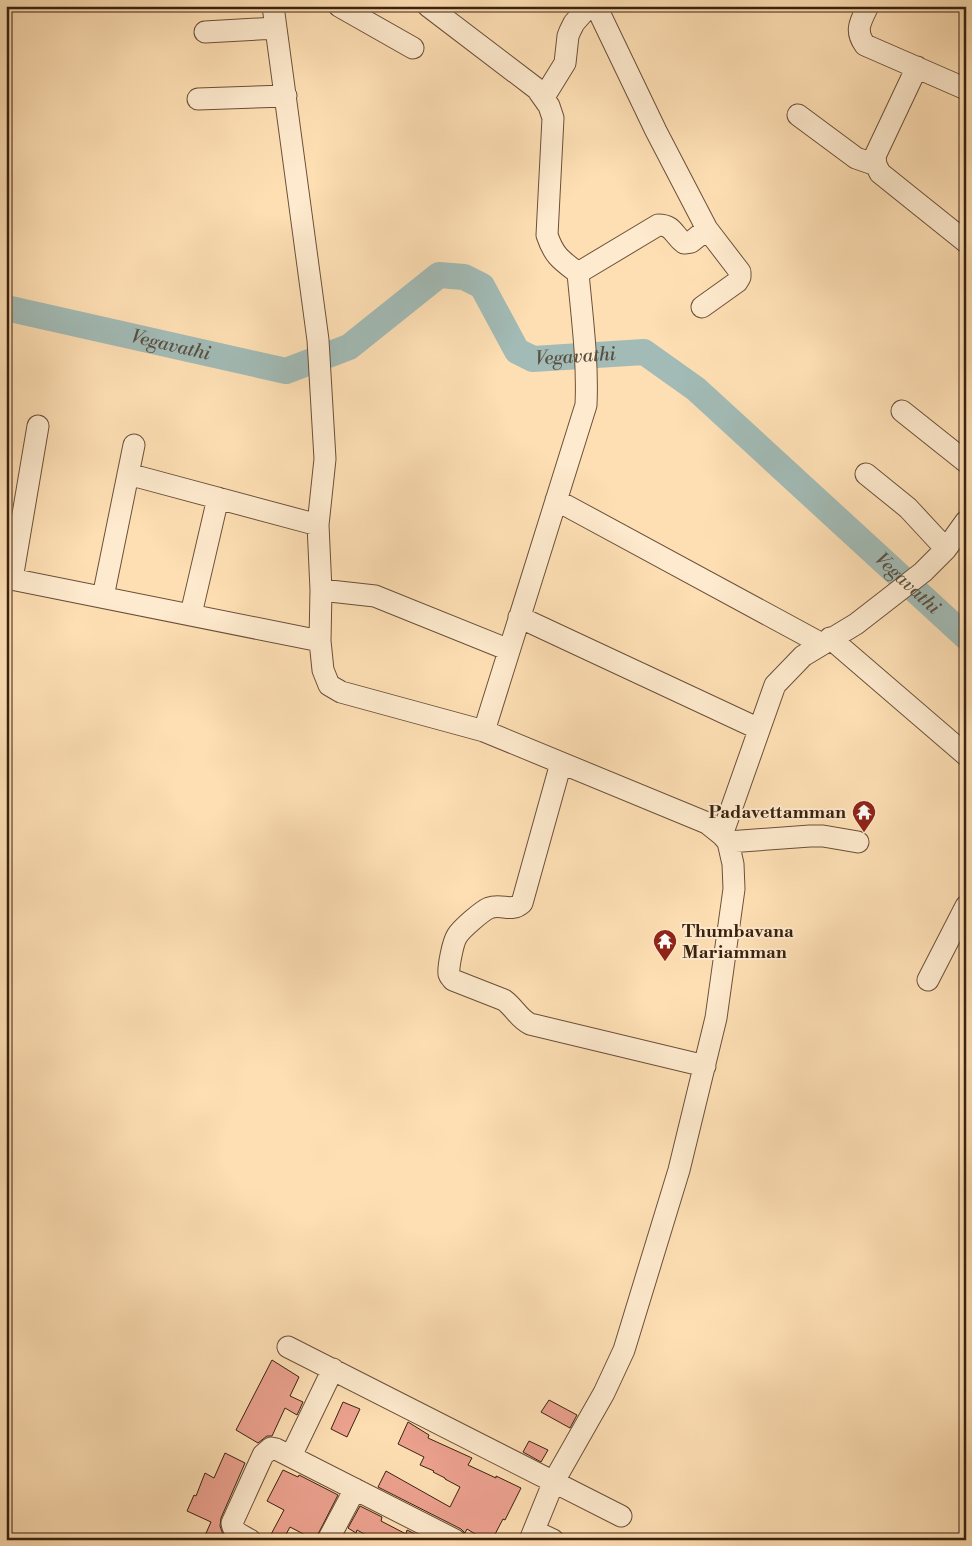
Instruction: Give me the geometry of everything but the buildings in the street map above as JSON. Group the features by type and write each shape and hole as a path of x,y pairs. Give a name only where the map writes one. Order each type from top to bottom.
{"street":[{"path":"273,6 318,340 324,459 318,525 321,590 320,641 323,670 329,685 341,692 484,731 707,823 725,838 733,864 734,889 716,1018 680,1170 624,1350 604,1393 554,1481 532,1536 553,1540"},
{"path":"339,6 413,48"},
{"path":"428,6 537,89 544,97 553,118 547,235 552,250 578,274 584,333 586,405 583,418 484,731"},
{"path":"544,97 564,63 568,36 574,23 590,6"},
{"path":"596,6 656,131 707,229 740,272 737,282 702,307"},
{"path":"868,6 859,26 859,36 865,44 966,89"},
{"path":"205,32 276,28"},
{"path":"917,68 875,156 876,165 880,174 966,242"},
{"path":"198,100 286,96"},
{"path":"798,115 856,158 876,165"},
{"path":"578,274 658,224 671,227 684,243 691,242 707,229"},
{"path":"902,410 966,462"},
{"path":"38,426 9,578 320,641"},
{"path":"103,597 134,445"},
{"path":"128,474 318,525"},
{"path":"866,474 908,508 946,549"},
{"path":"191,614 218,498"},
{"path":"556,500 826,641 966,755"},
{"path":"725,838 774,685 803,656 856,624 923,572 946,549 966,521"},
{"path":"321,590 375,596 509,650"},
{"path":"519,617 759,729"},
{"path":"560,763 522,903 513,908 495,907 488,909 459,933 454,943 449,976 453,980 511,1004 523,1021 530,1024 705,1066"},
{"path":"725,838 823,836 858,842"},
{"path":"928,980 966,906"},
{"path":"288,1347 621,1516"},
{"path":"291,1456 333,1369"},
{"path":"250,1540 236,1533 232,1523 263,1455 271,1448 291,1456 455,1540"},
{"path":"328,1540 355,1489"}],"waterway":[{"name":"Vegavathi","path":"6,308 286,371 349,347 439,275 464,277 482,286 517,351 533,359 644,352 696,389 966,637"}],"place":[{"name":"Padavettamman","path":"864,833"},
{"name":"Thumbavana Mariamman","path":"665,962"}]}
